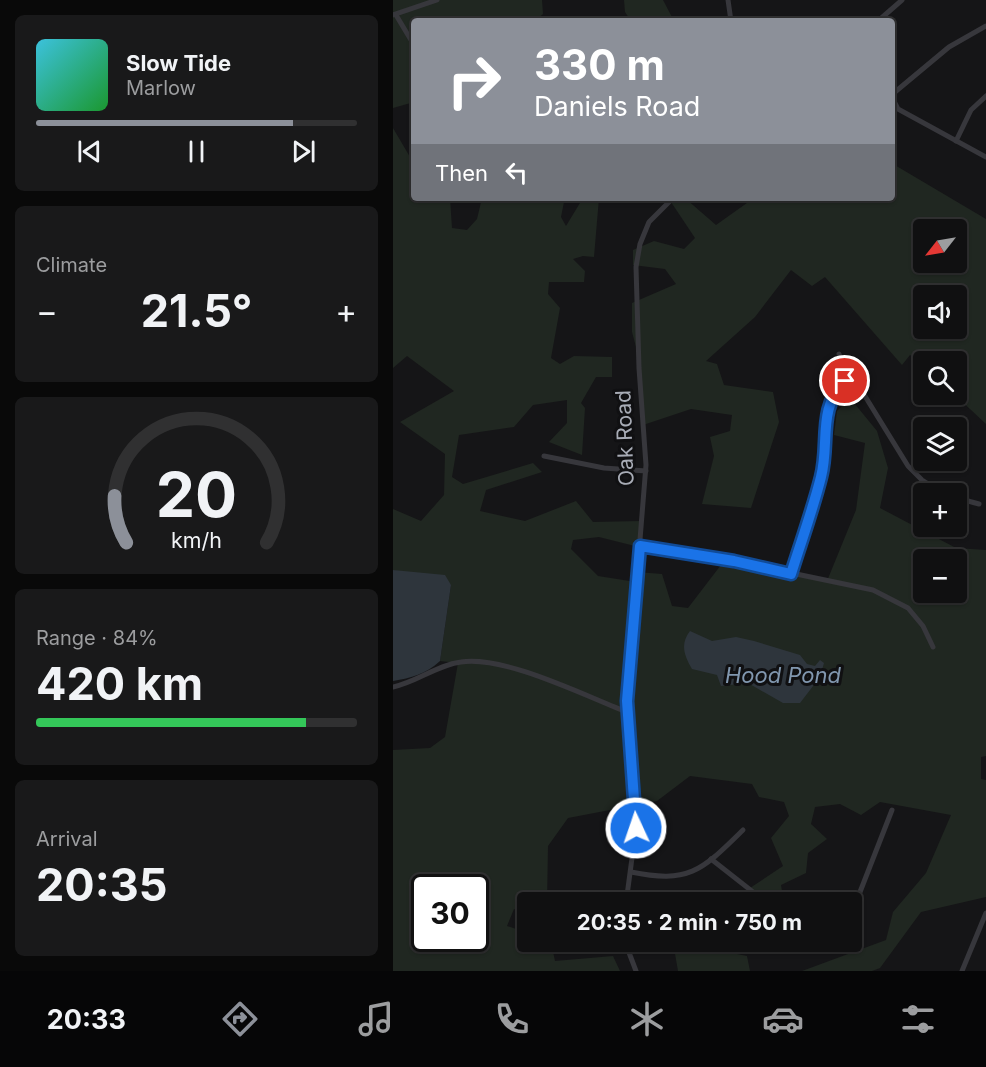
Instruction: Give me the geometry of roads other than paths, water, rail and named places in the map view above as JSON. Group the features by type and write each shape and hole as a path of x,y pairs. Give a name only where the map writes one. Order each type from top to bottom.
{"street":[{"path":"411,40 395,15 437,0"},
{"path":"728,0 731,18"},
{"path":"881,18 897,2"},
{"path":"895,93 949,47 986,26"},
{"path":"956,141 972,110 986,96"},
{"path":"895,106 986,157"},
{"name":"Oak Road","path":"628,892 636,812 627,712 646,471 639,368 637,256 649,222 669,201"},
{"path":"839,354 847,381 860,388 916,475 928,483"},
{"path":"791,574 822,472 827,411 837,390 847,381"},
{"path":"544,456 595,467 646,471"},
{"path":"967,501 979,504"},
{"path":"640,546 734,561 873,590 902,603 923,626 933,646"},
{"path":"393,687 413,682 454,663 481,662 526,674 627,712"},
{"path":"860,892 892,810"},
{"path":"631,872 683,876 694,872 743,830"},
{"path":"711,859 753,892"},
{"path":"962,971 986,914"},
{"path":"629,952 636,971"}],"water":[{"path":"393,570 445,575 451,585 440,661 418,675 393,681"},
{"name":"Hood Pond","path":"690,631 712,641 736,637 754,641 800,655 807,664 815,666 820,660 824,663 820,677 800,703 783,703 748,683 721,686 717,675 692,669 684,650 685,640"}]}
